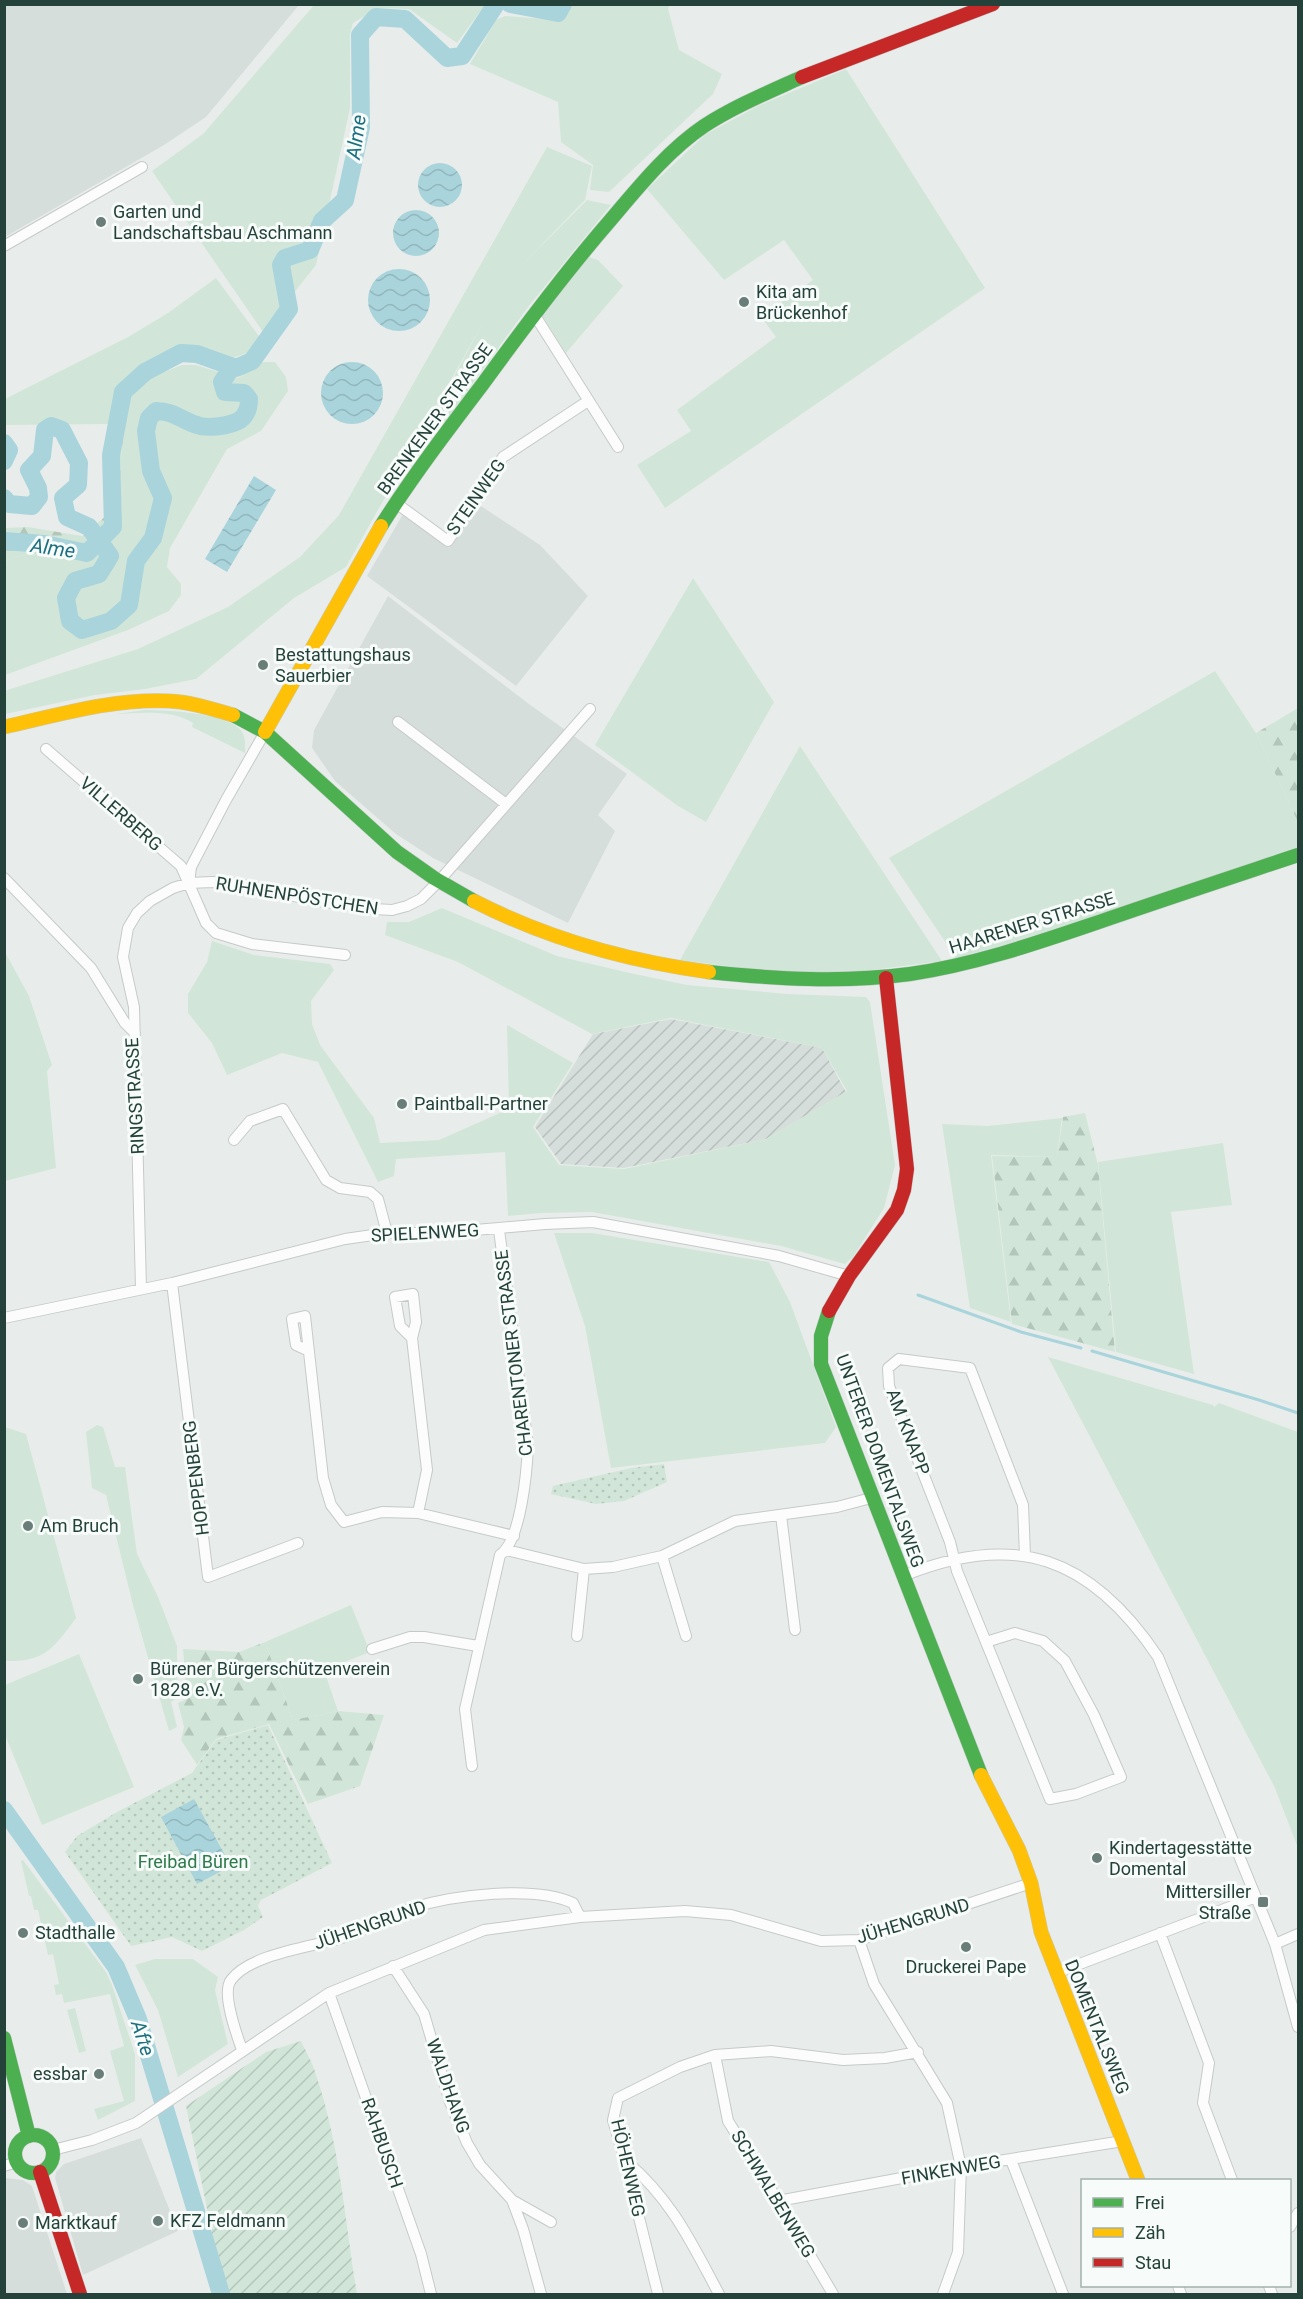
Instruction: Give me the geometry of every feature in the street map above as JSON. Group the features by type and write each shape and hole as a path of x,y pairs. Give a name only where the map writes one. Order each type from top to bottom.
{"main road":[{"name":"BRENKENER STRASSE","path":"266,732 369,546 396,503 459,413 534,314 587,247 644,181 674,151 703,127 732,110 821,68 993,4"},
{"name":"HAARENER STRASSE","path":"4,727 99,706 154,699 184,701 213,707 248,720 266,732 360,821 404,857 439,881 500,913 552,936 631,958 690,969 783,978 886,978 954,966 1008,952 1299,855"},
{"name":"UNTERER DOMENTALSWEG","path":"886,978 907,1168 904,1190 897,1210 849,1276 830,1308 821,1336 821,1364 974,1761 1019,1850 1031,1883"},
{"name":"DOMENTALSWEG","path":"1031,1883 1041,1932 1137,2179"},
{"path":"4,2038 29,2136"},
{"path":"29,2136 41,2137 52,2150 52,2161 40,2172 29,2172 20,2166 11,2164 17,2146 29,2136"},
{"path":"40,2172 80,2295"}],"street":[{"path":"4,246 142,167"},
{"path":"534,314 618,447"},
{"name":"STEINWEG","path":"396,503 448,541 503,457 588,401"},
{"name":"RUHNENPÖSTCHEN","path":"345,955 252,944 216,933 206,923 189,883 235,883 312,900 374,909 392,910 407,906 421,899 439,881 590,709"},
{"path":"398,722 506,804"},
{"name":"BRENKENER STRASSE","path":"189,883 191,867 226,800 266,732"},
{"name":"VILLERBERG","path":"46,749 181,866 189,883"},
{"name":"RINGSTRASSE","path":"4,878 91,968 125,1023 135,1033 141,1289"},
{"path":"135,1033 134,1007 123,957 128,928 137,913 150,901 173,888 189,883"},
{"path":"234,1140 250,1121 283,1109 326,1180 340,1188 370,1192 378,1199 387,1233"},
{"name":"SPIELENWEG","path":"4,1318 172,1283 345,1239 387,1233 499,1230 545,1224 593,1222 779,1256 849,1276"},
{"name":"CHARENTONER STRASSE","path":"472,1766 465,1709 500,1556 507,1550 514,1536 527,1469 528,1445 499,1230"},
{"name":"HOPPENBERG","path":"172,1283 208,1577 298,1543"},
{"path":"412,1338 427,1470 418,1513"},
{"path":"309,1351 323,1478 331,1505 344,1522 382,1512 418,1513 514,1536"},
{"name":"AM KNAPP","path":"954,1558 950,1542 889,1386 888,1368 899,1359 970,1368 1023,1505 1025,1556"},
{"path":"507,1550 584,1569 613,1567 662,1556 735,1521 837,1507 871,1498"},
{"path":"781,1515 795,1630"},
{"path":"903,1576 954,1558 980,1554 1025,1556 1049,1562 1080,1575 1122,1609 1158,1657 1275,1944 1299,2027"},
{"path":"662,1556 686,1636"},
{"path":"954,1558 957,1571 1050,1799 1076,1794 1121,1777 1094,1715 1065,1661 1043,1641 1015,1633 986,1642"},
{"path":"576,1636 584,1569"},
{"path":"372,1649 410,1637 424,1637 478,1646"},
{"name":"JÜHENGRUND","path":"52,2150 92,2140 136,2123 329,1993 484,1930 580,1917 685,1911 731,1915 821,1941 859,1940 1031,1883"},
{"name":"JÜHENGRUND","path":"242,2050 227,1997 229,1982 241,1969 283,1952 345,1937 411,1908 494,1894 551,1896 573,1904 580,1917"},
{"path":"1056,1973 1256,1898"},
{"path":"1160,1933 1209,2063 1203,2103 1231,2179"},
{"path":"1275,1944 1299,1934"},
{"path":"859,1940 874,1984 918,2052 947,2103 961,2167 958,2252 943,2295"},
{"name":"WALDHANG","path":"393,1966 424,2014 450,2102 467,2143 480,2165 512,2200 551,2222"},
{"name":"RAHBUSCH","path":"329,1993 421,2254 431,2295"},
{"name":"HÖHENWEG","path":"658,2295 613,2120 618,2098 680,2067 715,2055 771,2050 843,2060 885,2058 918,2052"},
{"name":"SCHWALBENWEG","path":"715,2055 728,2121 833,2295"},
{"name":"FINKENWEG","path":"778,2201 961,2167 1123,2141"},
{"path":"1011,2160 1063,2295"},
{"path":"625,2161 656,2191 681,2222 719,2295"},
{"name":"WALDHANG","path":"512,2200 523,2229 541,2295"}],"shaded area":[{"path":"5,4 299,5 206,117 164,145 5,237"},
{"path":"478,504 540,545 588,596 516,686 367,576 403,514 449,548"},
{"path":"388,596 529,704 627,774 598,815 615,831 568,923 433,858 396,834 335,781 312,748 314,730"},
{"path":"671,1019 822,1048 846,1092 766,1139 624,1168 561,1164 535,1127 593,1034"},
{"path":"141,2138 178,2231 83,2275 55,2178 56,2172 64,2164"},
{"path":"5,2178 23,2180 32,2186 67,2294 5,2294"}],"green space":[{"path":"315,4 485,5 457,43 409,9 378,8 353,23 350,34 350,108 316,265 263,332 152,171 203,134"},
{"path":"570,5 670,5 668,9 679,50 722,74 713,94 609,192 590,190 593,165 561,142 558,102 470,64 496,20 505,16 559,20"},
{"path":"846,69 985,288 665,508 637,465 691,431 677,410 776,337 761,317 813,280 784,240 724,280 647,189 706,134 760,105"},
{"path":"547,147 592,166 585,200 522,265 587,200 611,205 528,307 444,423 433,415 485,319 346,567 294,598 196,679 145,689 95,695 5,714 4,691 138,649 228,607 300,557 339,515"},
{"path":"589,257 598,260 623,286 566,353 542,315"},
{"path":"216,278 261,339 247,353 233,358 197,347 181,345 140,367 118,390 110,424 5,425 5,399 128,337 168,313"},
{"path":"263,362 275,362 286,377 288,391 261,431 227,449 170,548 167,567 181,584 181,595 169,611 128,630 5,675 5,561 35,554 88,561 118,534 121,455 129,398 151,377 182,365 196,365 238,378"},
{"path":"110,424 125,426 121,455 118,534 88,561 35,554 5,561 5,528 28,527 82,536 107,515 105,454"},
{"path":"693,578 774,702 706,822 678,806 595,745"},
{"path":"1215,671 1256,733 1298,822 1298,848 1047,933 956,958 889,858"},
{"path":"1298,708 1298,822 1256,733"},
{"path":"145,710 210,716 233,724 243,733 245,753 192,727 193,723 185,719 156,713 116,714"},
{"path":"800,746 942,961 865,971 779,973 680,960"},
{"path":"442,908 557,956 687,985 788,994 866,997 870,1002 895,1165 884,1208 853,1257 845,1264 781,1246 592,1212 508,1216 505,1152 396,1159 394,1176 378,1182 318,1062 282,1053 227,1075 212,1043 188,1013 188,994 207,962 212,941 254,955 330,964 334,970 311,1001 312,1024 320,1045 374,1118 380,1143 439,1140 509,1109 507,1025 573,1063 533,1127 559,1165 624,1169 766,1139 847,1091 822,1048 671,1018 592,1034 458,962 385,935 387,922 409,922"},
{"path":"5,952 29,996 52,1065 47,1071 56,1168 5,1181"},
{"path":"1085,1113 1098,1165 1115,1352 1012,1324 992,1156 1057,1157 1063,1117"},
{"path":"1062,1118 1057,1157 991,1155 1011,1322 970,1308 942,1124 988,1126"},
{"path":"1223,1143 1232,1205 1171,1212 1194,1374 1116,1352 1098,1162"},
{"path":"554,1233 592,1233 769,1262 790,1302 836,1427 825,1443 611,1468 585,1326"},
{"path":"1048,1357 1214,1407 1219,1403 1298,1432 1298,1848 1275,1788"},
{"path":"97,1425 103,1427 115,1467 125,1467 137,1554 158,1597 177,1646 177,1698 171,1702 177,1727 169,1731 133,1605 106,1495 92,1488 86,1432"},
{"name":"Am Bruch","path":"5,1427 26,1434 76,1618 47,1652 19,1661 5,1661"},
{"path":"664,1464 667,1482 624,1501 596,1504 551,1494 553,1486 631,1468"},
{"path":"351,1605 370,1652 324,1670 338,1711 293,1720 265,1642"},
{"path":"265,1642 293,1720 338,1711 384,1715 360,1786 308,1804 269,1724 216,1739 197,1765 181,1740 184,1727 178,1703 187,1699 183,1649 239,1652"},
{"path":"79,1654 134,1787 42,1825 5,1735 5,1685"},
{"name":"Freibad Büren","path":"268,1725 332,1863 261,1900 258,1906 263,1917 244,1930 202,1951 172,1937 131,1946 65,1852 77,1836 117,1812 192,1773 216,1740"},
{"path":"23,1860 106,1972 135,2054 135,2101 98,2120 94,2109 124,2101 110,2051 124,2046 110,1994 64,2003 62,1994 56,1995 54,1985 59,1984 53,1954 48,1955 38,1910 34,1910 31,1896 29,1896 21,1861"},
{"path":"155,1959 193,1959 218,1977 215,1990 228,2044 178,2077 158,2010 135,1965"},
{"path":"75,2008 86,2051 79,2053 67,2010"},
{"path":"301,2041 315,2071 331,2129 357,2294 227,2294 221,2277 186,2106 266,2052"}],"water":[{"path":"440,163 449,164 456,169 461,176 461,194 456,201 449,206 440,207 431,206 424,201 419,194 418,185 419,176 424,169 431,164"},
{"path":"416,210 432,217 439,233 432,249 416,256 400,249 393,233 400,217"},
{"path":"393,269 405,269 421,278 428,288 430,300 428,312 421,322 405,331 393,331 382,326 373,317 368,306 368,294 373,283 382,274"},
{"path":"346,362 358,362 374,371 381,381 383,393 381,405 374,415 358,424 346,424 335,419 326,410 321,399 321,387 326,376 335,367"},
{"path":"254,476 276,490 227,572 205,559"},
{"path":"194,1799 231,1866 197,1884 161,1817"}],"waterway":[{"name":"Alme","path":"4,541 44,544 87,553 113,527 111,455 123,392 145,372 181,353 197,354 236,368 252,361 289,309 281,265 285,258 310,250 322,221 345,200 361,127 360,35 376,17 405,19 447,58 462,56 496,4"},
{"name":"Alme","path":"510,4 558,13 563,4"},
{"name":"Alme","path":"4,498 9,504 32,506 39,497 38,488 29,470 42,456 45,430 51,426 62,430 79,463 78,485 63,498 67,517 89,527 110,556 99,574 75,581 66,598 70,621 82,630 111,621 129,605 136,561 153,538 163,498 151,471 146,431 149,418 156,411 163,411 207,427 240,420 247,410 249,399 244,393 225,392 222,382 232,367"},
{"name":"Alme","path":"4,443 9,450 4,461"},
{"path":"918,1295 1021,1332 1081,1348"},
{"path":"1092,1351 1298,1413"},
{"name":"Afte","path":"4,1810 116,1967 138,2019 221,2294"}],"traffic: fast":[{"path":"381,526 430,454 543,303 653,171 677,147 704,126 802,77"},
{"path":"233,715 265,732 397,852 434,878 474,901"},
{"path":"709,972 759,977 835,979 885,977 933,970 1023,947 1298,855"},
{"path":"829,1311 821,1336 821,1364 981,1775"},
{"path":"4,2038 29,2136"},
{"path":"34,2135 47,2141 53,2154 47,2167 34,2173 21,2167 15,2154 21,2141 34,2135"}],"traffic: slow":[{"path":"265,732 381,526"},
{"path":"4,727 86,708 128,702 169,701 201,706 233,715"},
{"path":"474,901 530,927 588,947 648,962 709,972"},
{"path":"981,1775 1019,1850 1031,1883 1041,1932 1138,2179"}],"traffic: jam":[{"path":"802,77 993,4"},
{"path":"829,1311 849,1276 897,1210 904,1190 907,1169 886,978"},
{"path":"40,2172 80,2294"}],"place":[{"name":"Garten und Landschaftsbau Aschmann","path":"101,222"},
{"name":"Kita am Brückenhof","path":"744,302"},
{"name":"Bestattungshaus Sauerbier","path":"263,665"},
{"name":"Paintball-Partner","path":"402,1104"},
{"name":"Am Bruch","path":"28,1526"},
{"name":"Bürener Bürgerschützenverein 1828 e.V.","path":"138,1679"},
{"name":"Kindertagesstätte Domental","path":"1097,1858"},
{"name":"Mittersiller Straße","path":"1263,1902"},
{"name":"Stadthalle","path":"23,1933"},
{"name":"Druckerei Pape","path":"966,1947"},
{"name":"essbar","path":"99,2074"},
{"name":"KFZ Feldmann","path":"158,2221"},
{"name":"Marktkauf","path":"23,2223"}]}
